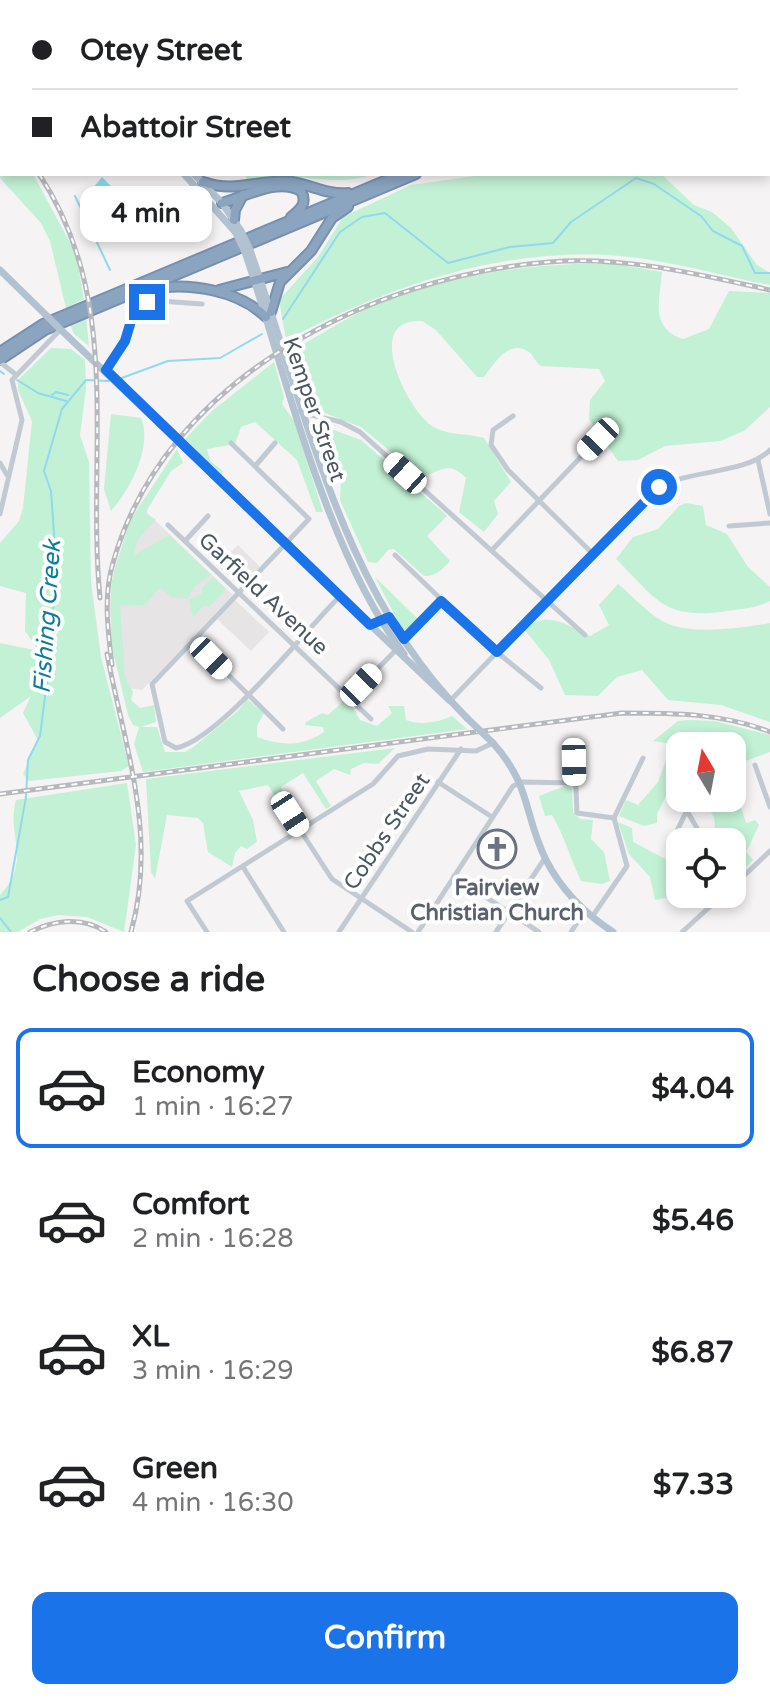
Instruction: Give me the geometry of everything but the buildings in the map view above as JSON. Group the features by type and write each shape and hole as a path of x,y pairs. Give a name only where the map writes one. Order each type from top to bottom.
{"highway":[{"path":"1,356 43,324 396,176"},
{"path":"1,356 45,330 411,176"},
{"path":"220,205 243,191 289,181 328,193 357,192"},
{"path":"203,182 243,191 282,187 301,191 302,208 281,224"},
{"path":"131,294 165,287 211,291 246,300 268,315 275,289 311,251 332,218 379,190"},
{"path":"234,220 243,191"},
{"path":"211,291 258,281 290,270"}],"main road":[{"name":"Kemper Street","path":"186,176 234,220 258,281 340,534 381,622 408,660"},
{"name":"Kemper Street","path":"196,176 239,232"},
{"path":"0,270 493,743 522,782 545,858 568,894 584,912 613,932"},
{"name":"Kemper Street","path":"299,412 353,549 389,617 450,700"},
{"path":"370,625 389,617"}],"street":[{"path":"109,372 125,341 137,307 160,301 202,304"},
{"path":"0,514 22,420 11,387 15,374 60,328"},
{"path":"1,356 15,374"},
{"path":"299,412 341,422 360,432 585,635"},
{"path":"513,416 493,430 491,445 508,470 592,553"},
{"path":"492,550 598,439"},
{"path":"231,443 308,516 152,684 165,742 171,747 197,741 247,694 340,596"},
{"path":"256,465 275,443"},
{"path":"450,700 652,491 666,483 758,460 770,450"},
{"path":"758,460 770,514"},
{"path":"0,463 7,475"},
{"path":"185,541 208,516"},
{"path":"729,526 770,523"},
{"name":"Garfield Avenue","path":"168,525 371,719"},
{"path":"395,555 441,601 541,688"},
{"path":"404,639 441,601"},
{"path":"193,640 283,729"},
{"path":"350,697 395,651"},
{"path":"574,741 577,813 614,818"},
{"path":"207,932 187,901 373,784 398,756 410,751 476,751 493,743"},
{"name":"Cobbs Street","path":"339,932 462,749"},
{"path":"591,918 627,866 614,818 643,758"},
{"path":"755,765 770,807"},
{"path":"438,782 492,817"},
{"path":"280,799 332,879 415,932 513,786 522,782 574,783"},
{"path":"678,828 687,810 697,828"},
{"path":"746,874 770,851"},
{"path":"496,932 545,858"},
{"path":"243,867 283,932"},
{"path":"454,876 539,932"},
{"path":"682,932 709,908"},
{"path":"571,932 584,912"}],"shaded area":[{"path":"139,505 233,595 142,690 122,687 109,607 115,566"},
{"path":"238,545 260,567 240,587 217,565"},
{"path":"235,600 269,632 251,651 217,619"}],"green space":[{"path":"34,176 76,254 84,299 66,308 50,241 41,223 0,178"},
{"path":"246,176 280,176 246,180"},
{"path":"280,176 367,176 341,180"},
{"path":"475,176 663,176 694,205 712,212 731,228 757,265 770,273 770,285 628,257 564,255 522,259 481,266 402,288 286,340 279,300 318,257 343,217 411,185"},
{"path":"616,264 662,272 661,320 665,328 683,339 709,329 729,291 770,293 770,407 744,431 720,441 665,446 638,460 618,461 589,419 590,400 605,381 599,369 541,366 529,352 515,348 502,354 484,377 477,377 436,330 422,321 405,324 395,332 392,346 394,362 416,410 438,429 484,438 511,482 494,501 498,514 484,532 459,512 466,478 455,469 445,468 421,477 361,427 309,407 290,352 370,307 438,284 497,271 557,265"},
{"path":"86,317 89,346 74,334 69,322"},
{"path":"51,348 71,349 85,360 86,388 80,435 89,462 91,582 101,657 129,766 121,771 29,781 23,774 38,740 23,713 31,696 0,718 0,643 39,651 25,631 26,593 0,586 0,543 19,521 23,508 32,421 18,390 18,380"},
{"path":"274,362 284,397 282,404 294,421 323,512 316,512 297,460 255,422 241,427 235,444 207,449 210,461 223,471 221,476 185,439 213,410"},
{"path":"111,414 141,418 144,441 132,480 111,511 104,489"},
{"path":"312,422 361,440 447,516 427,536 450,561 442,570 424,576 394,549 388,550 377,563 368,562 340,500 341,480 326,463"},
{"path":"177,449 183,463 171,471 147,510 146,515 156,519 137,541 133,556 169,535 211,575 194,587 187,599 172,597 160,588 144,605 120,606 125,677 133,692 131,700 140,708 154,705 156,722 141,727 157,727 165,752 185,752 192,748 238,711 247,699 264,713 257,726 257,737 274,742 299,743 316,737 324,732 323,727 305,725 306,722 322,713 328,715 347,698 360,720 377,726 392,713 388,706 404,706 406,720 429,722 452,716 467,729 143,772 134,744 139,727 133,725 128,715 111,643 111,584 129,522"},
{"path":"686,503 703,506 706,525 727,534 748,567 770,587 770,601 721,612 685,612 661,602 616,559 633,537 658,529 679,506"},
{"path":"213,577 226,589 209,607 203,606 193,617 189,600 202,593 202,588"},
{"path":"375,577 419,620 403,631"},
{"path":"618,584 650,613 673,626 715,630 770,623 770,722 721,705 668,700 642,670 617,677 598,696 565,695 549,660 524,629 541,620 549,620 590,636 609,625 599,605"},
{"path":"678,721 715,721 770,735 770,752 746,761 746,732 666,732 666,743 653,741"},
{"path":"395,748 378,764 364,763 351,769 350,775 334,769 316,781 331,806 326,809 303,773 281,787 285,795 276,798 268,785 239,791 253,820 257,842 247,849 241,846 235,853 232,867 208,852 203,823 198,818 167,815 155,879 151,872 146,779"},
{"path":"666,760 666,796 657,814 657,823 644,826 619,816 626,800 638,805 658,782"},
{"path":"127,783 136,845 124,932 87,917 58,915 40,919 18,932 0,932 0,895 10,883 17,859 14,825 16,800"},
{"path":"565,786 572,788 573,812 580,819 593,820 591,839 604,852 610,881 602,884 581,881 552,815 545,816 539,796"},
{"path":"711,812 743,812 746,823 755,820 759,825 746,852 746,828 715,828"},
{"path":"618,822 632,828 633,842 666,859 666,898 655,900 650,877 629,854"},
{"path":"746,852 753,860 746,867"}],"water":[{"path":"102,177 137,213 129,225 117,224 93,188"}],"waterway":[{"name":"Fishing Creek","path":"283,319 340,232 362,217 385,213 448,263 510,247 553,243 571,222 636,178 654,184 701,216 713,231 742,246 755,273 770,273"},
{"path":"75,196 110,270"},
{"path":"97,242 117,224"},
{"name":"Fishing Creek","path":"119,379 168,361 220,358 262,334"},
{"path":"0,371 4,374"},
{"path":"17,380 38,393 66,401"},
{"name":"Fishing Creek","path":"0,900 8,897 26,797 28,760 40,736 50,658 56,562 51,491 44,471 62,409 86,380 109,381"},
{"path":"52,395 56,392 68,395"},
{"path":"0,918 11,932"}],"railway":[{"path":"40,176 66,223 83,274 92,327 96,380 100,598"},
{"path":"112,665 107,614 110,575 139,498 178,440 227,391 284,349 347,315 413,289 482,271 549,262 633,264 770,290"},
{"path":"107,654 130,758 140,827 141,861 131,932"},
{"path":"0,794 622,713 716,718 770,732"},
{"path":"30,932 68,922 87,924 106,932"}],"place":[{"name":"Fairview Christian Church","path":"497,849"}],"route":[{"path":"147,302 134,311 125,341 106,370 370,625 389,617 404,639 441,601 497,652 659,487"}]}
